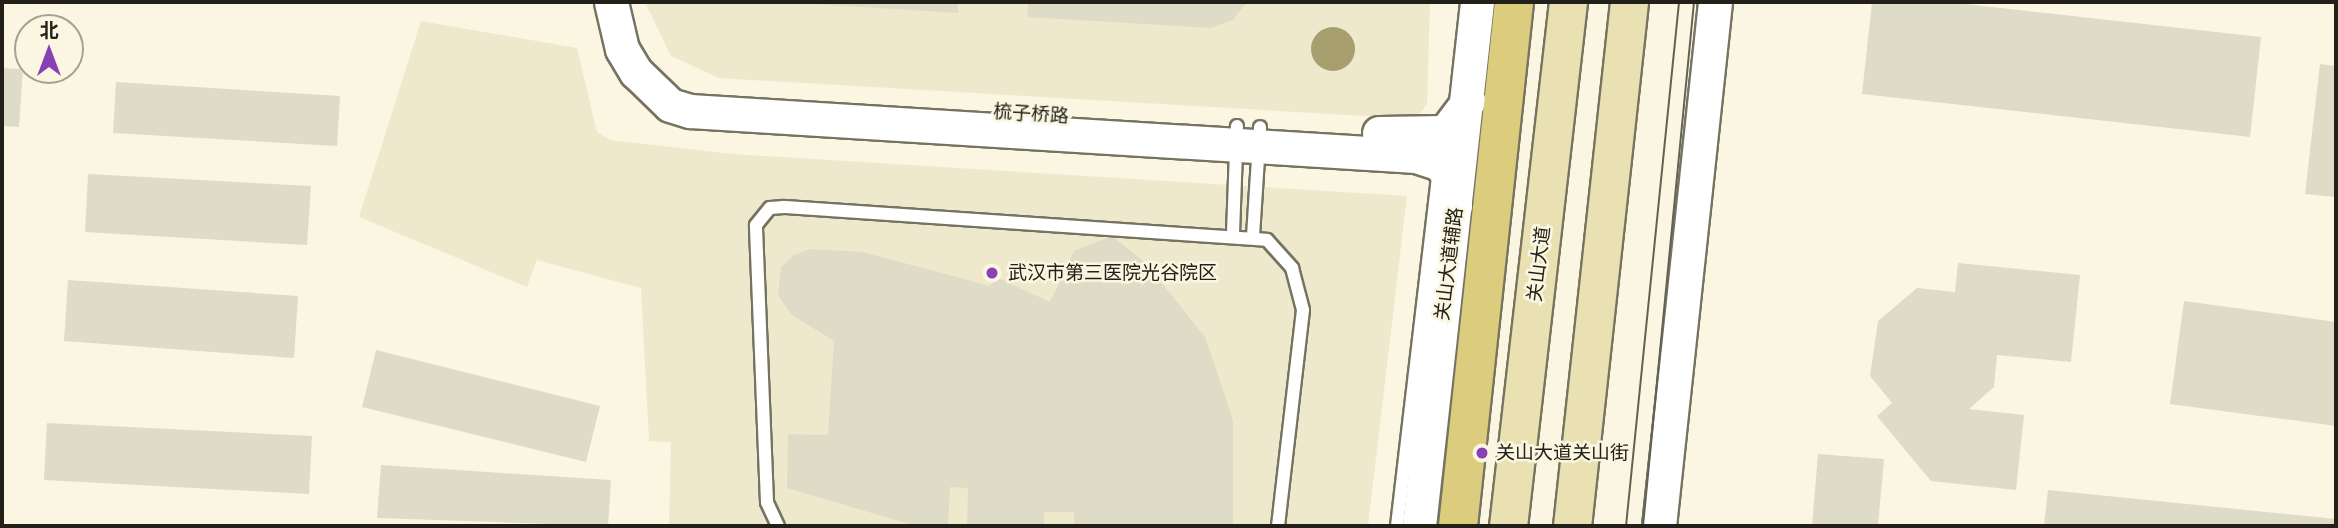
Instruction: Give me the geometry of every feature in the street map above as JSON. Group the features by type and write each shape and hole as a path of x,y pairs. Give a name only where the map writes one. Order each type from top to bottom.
{"highway":[{"path":"1458,526 1514,2"}],"main road":[{"name":"关山大道","path":"1508,526 1568,2"},
{"path":"1572,526 1629,2"}],"street":[{"path":"611,2 622,49 636,72 670,105 690,111 1248,136 1416,156 1440,164 1451,180 1455,206"},
{"name":"梳子桥路","path":"631,2 645,52 675,82 696,92 1248,136 1445,132"},
{"name":"关山大道辅路","path":"1419,526 1477,2"},
{"path":"1659,526 1715,2"},
{"path":"1445,132 1468,101"}],"lane":[{"path":"1397,526 1445,132"},
{"path":"1233,233 1248,136"},
{"path":"1248,136 1254,236"},
{"path":"778,526 767,502 756,225 770,208 1233,233 1254,236 1282,251 1301,288 1303,310 1278,526"}],"shaded area":[{"path":"645,2 1430,2 1427,104 1416,119 719,78 671,56"},
{"name":"武汉市第三医院光谷院区","path":"421,21 577,48 597,132 610,140 732,154 1407,196 1368,526 669,526 671,442 649,441 641,288 537,260 527,287 359,217"},
{"path":"1333,27 1342,28 1349,33 1354,40 1354,58 1349,65 1342,70 1333,71 1324,70 1317,65 1312,58 1311,49 1312,40 1317,33 1324,28"}],"building":[{"path":"780,2 958,2 958,13"},
{"path":"1028,2 1247,2 1233,20 1211,28 1027,17"},
{"path":"1872,2 1947,2 2261,37 2250,137 1862,94"},
{"path":"2320,64 2336,66 2336,197 2305,194"},
{"path":"2,68 14,69 14,84 22,84 19,127 2,126"},
{"path":"116,82 340,96 337,146 113,133"},
{"path":"88,174 311,186 307,245 85,232"},
{"path":"1112,236 1146,263 1205,337 1233,420 1233,526 1074,526 1074,512 1044,512 1044,526 967,526 968,488 950,487 948,526 916,526 787,488 788,434 828,435 834,341 792,315 778,295 781,267 794,255 810,249 863,252 990,286 994,276 1050,302 1074,251"},
{"path":"1958,263 2080,275 2071,362 1997,355 1994,387 1969,409 2024,415 2016,490 1931,481 1877,416 1892,403 1870,376 1878,321 1917,288 1955,292"},
{"path":"68,280 298,296 294,358 64,341"},
{"path":"2184,301 2336,322 2336,426 2170,404"},
{"path":"376,350 600,406 586,462 362,407"},
{"path":"47,423 312,436 309,494 44,480"},
{"path":"1818,454 1884,459 1878,526 1812,526"},
{"path":"381,465 611,480 608,526 377,518"},
{"path":"2048,490 2336,519 2336,526 2044,526"}],"tram line":[{"path":"1626,526 1679,2"},
{"path":"1643,526 1694,2"}],"place":[{"name":"武汉市第三医院光谷院区","path":"992,273"},
{"name":"关山大道关山街","path":"1482,453"}]}
